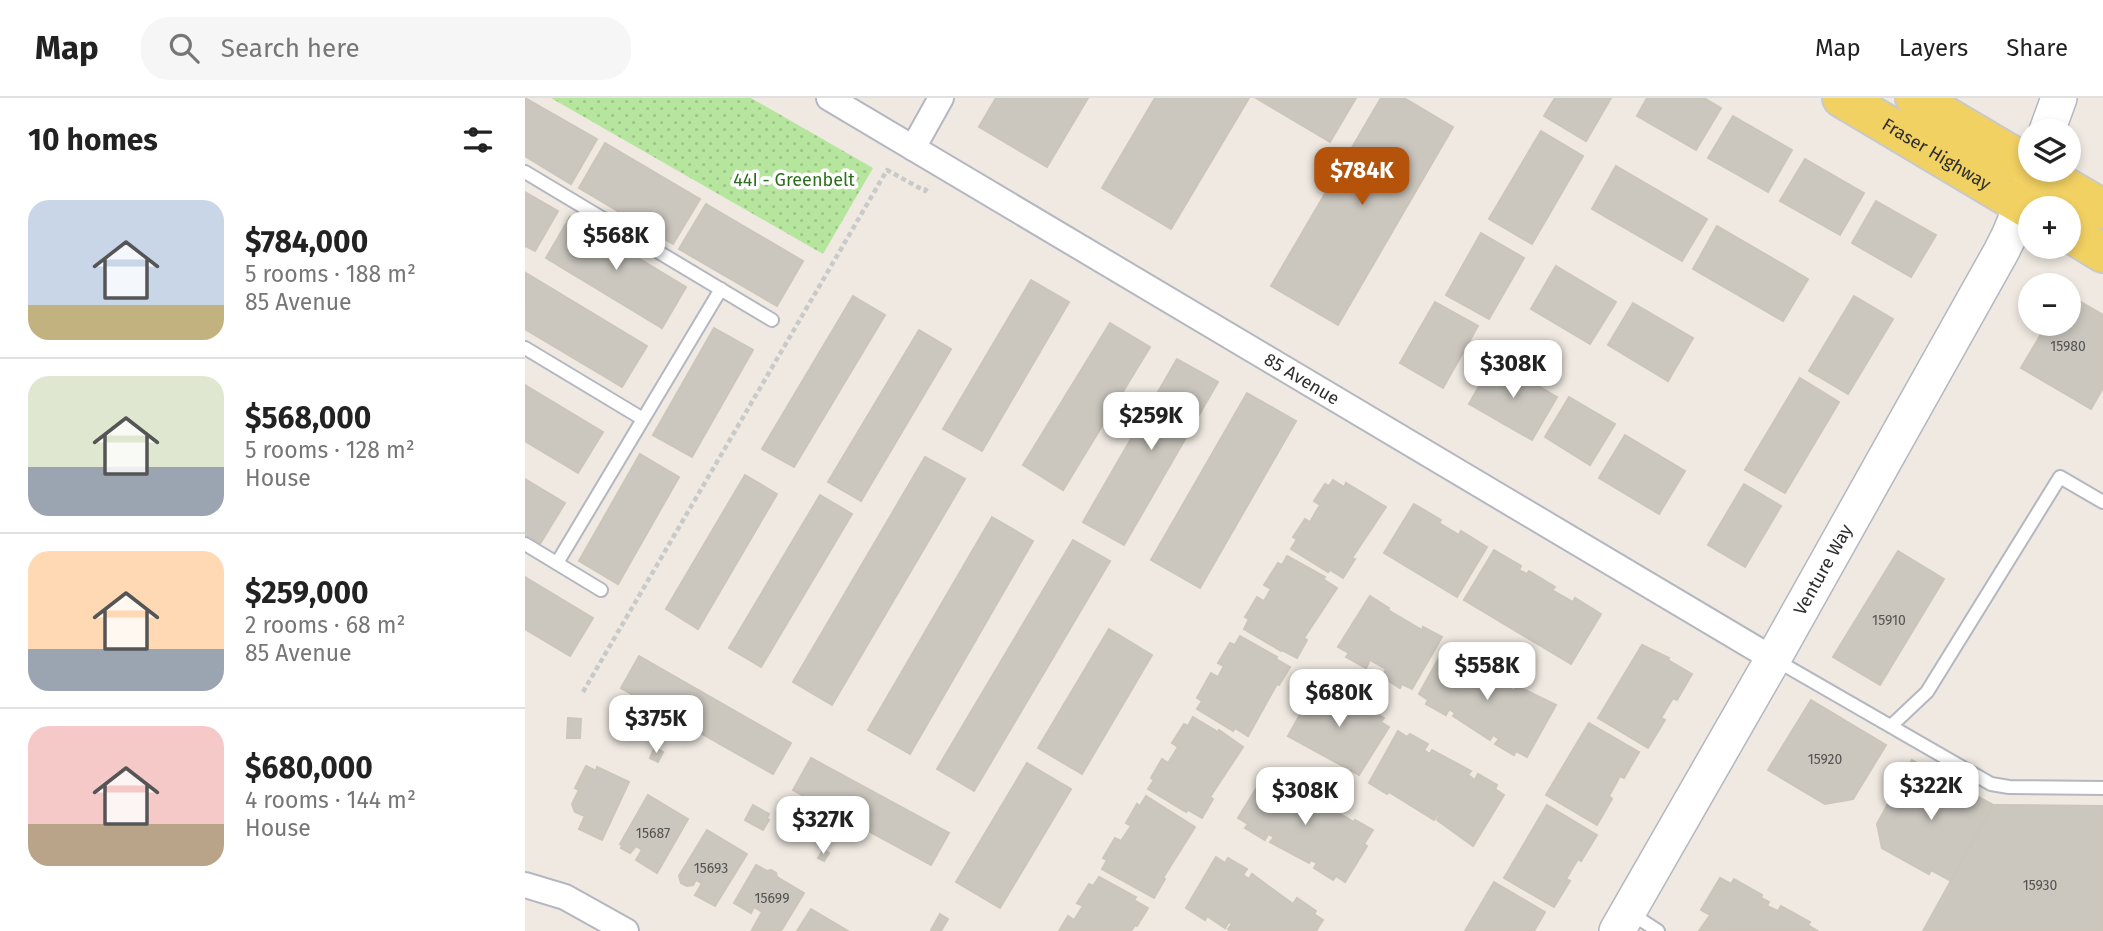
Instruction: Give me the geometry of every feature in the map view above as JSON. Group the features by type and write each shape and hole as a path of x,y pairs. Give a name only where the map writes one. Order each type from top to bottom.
{"main road":[{"name":"Fraser Highway","path":"1842,98 2018,203"},
{"path":"1915,98 2018,159"},
{"path":"2057,182 2103,209"},
{"path":"2081,239 2103,253"}],"street":[{"name":"85 Avenue","path":"829,98 1773,659"},
{"path":"913,148 941,98"},
{"path":"2051,119 2059,98"},
{"name":"Venture Way","path":"1623,921 2018,222"},
{"path":"525,885 565,897 626,931"}],"lane":[{"path":"525,172 772,320"},
{"path":"557,563 721,289"},
{"path":"525,348 643,419"},
{"path":"1891,726 1927,692 2060,477 2103,502"},
{"path":"525,544 601,590"},
{"path":"1773,659 1991,784 2020,788 2103,789"},
{"path":"1623,921 1658,931"}],"path":[{"path":"583,692 887,170 925,191 930,182"}],"green space":[{"name":"44I - Greenbelt","path":"551,98 751,98 873,168 823,254"}],"building":[{"path":"525,98 597,139 571,184 525,156"},
{"path":"996,98 1088,98 1047,167 979,127"},
{"path":"1155,98 1249,98 1171,229 1102,188"},
{"path":"1256,98 1356,98 1330,142"},
{"path":"1381,98 1404,98 1453,127 1338,325 1271,286"},
{"path":"1555,98 1611,98 1586,141 1544,116"},
{"path":"1647,98 1704,98 1721,108 1696,150 1637,116"},
{"path":"1733,116 1792,150 1768,192 1708,158"},
{"path":"1541,131 1583,156 1532,244 1489,219"},
{"path":"605,143 700,199 673,244 579,188"},
{"path":"1805,159 1864,193 1840,235 1780,201"},
{"path":"1616,166 1707,219 1682,261 1592,209"},
{"path":"525,192 558,211 535,251 525,246"},
{"path":"1876,201 1936,235 1911,277 1852,243"},
{"path":"706,204 803,261 777,306 679,249"},
{"path":"570,217 686,287 662,328 546,258"},
{"path":"1717,226 1808,279 1783,321 1693,269"},
{"path":"1481,233 1524,258 1489,319 1446,295"},
{"path":"1556,266 1616,302 1590,344 1531,309"},
{"path":"526,273 647,346 622,387 525,329"},
{"path":"1031,280 1069,302 982,451 943,429"},
{"path":"853,296 885,315 794,467 762,449"},
{"path":"1854,296 1893,319 1848,394 1809,371"},
{"path":"1435,302 1478,326 1443,388 1400,363"},
{"path":"2081,302 2103,315 2103,388 2091,409 2021,368 2040,336 2081,336"},
{"path":"1633,303 1693,338 1668,381 1608,345"},
{"path":"1110,323 1150,347 1063,490 1023,465"},
{"path":"714,328 753,350 692,457 653,435"},
{"path":"919,330 951,349 861,501 828,482"},
{"path":"1177,359 1218,382 1124,545 1083,522"},
{"path":"1494,360 1557,397 1532,440 1469,404"},
{"path":"1800,378 1839,402 1785,493 1745,470"},
{"path":"525,385 603,432 578,473 525,441"},
{"path":"1247,393 1296,421 1200,588 1151,560"},
{"path":"1569,397 1615,424 1590,465 1545,437"},
{"path":"1625,435 1685,471 1659,514 1599,478"},
{"path":"640,454 679,477 618,584 579,561"},
{"path":"925,457 965,479 832,705 793,682"},
{"path":"745,475 777,494 698,629 666,609"},
{"path":"525,479 565,503 540,544 525,535"},
{"path":"1333,480 1344,487 1346,483 1386,507 1352,558 1355,559 1343,578 1291,549 1297,539 1293,537 1305,519 1310,522 1320,505 1314,501 1325,484 1329,486"},
{"path":"1744,484 1781,506 1745,567 1708,545"},
{"path":"820,495 852,514 761,667 729,648"},
{"path":"1414,504 1441,520 1439,523 1459,535 1461,531 1487,547 1457,597 1384,553"},
{"path":"992,517 1033,541 910,754 868,730"},
{"path":"1073,540 1110,561 974,791 937,769"},
{"path":"1494,550 1521,566 1519,570 1527,574 1529,571 1555,587 1552,590 1573,602 1575,598 1601,614 1571,664 1464,600"},
{"path":"1898,551 1944,579 1880,685 1833,657"},
{"path":"1287,556 1325,577 1323,579 1337,588 1304,638 1307,640 1297,658 1244,629 1249,619 1245,617 1257,597 1264,601 1271,589 1264,585 1278,563 1282,565"},
{"path":"525,577 593,618 570,656 525,629"},
{"path":"1370,596 1422,630 1423,627 1442,637 1412,689 1402,684 1400,688 1382,677 1386,669 1370,660 1366,668 1346,657 1349,653 1338,647"},
{"path":"1109,629 1152,655 1082,774 1038,748"},
{"path":"1240,636 1290,667 1279,685 1277,684 1248,736 1235,728 1233,731 1197,709 1202,701 1197,698 1211,673 1218,677 1224,666 1218,663 1230,643 1235,645"},
{"path":"1450,645 1514,684 1511,689 1514,691 1517,686 1556,705 1527,757 1516,751 1514,755 1495,744 1499,739 1493,735 1490,740 1453,716 1455,713 1449,709 1446,715 1426,704 1428,700 1419,694 1440,656 1443,658"},
{"path":"1642,645 1669,658 1668,660 1692,674 1677,700 1673,698 1661,718 1665,720 1648,748 1598,718"},
{"path":"639,656 791,743 773,774 621,688"},
{"path":"1317,684 1327,689 1329,685 1349,697 1345,702 1361,711 1363,706 1384,718 1381,722 1389,727 1359,775 1288,736"},
{"path":"1811,700 1886,745 1853,799 1825,804 1768,770"},
{"path":"1193,717 1218,732 1219,730 1243,747 1210,797 1213,799 1202,818 1188,810 1186,812 1148,789 1162,759 1168,763 1178,747 1172,743 1184,724 1188,726"},
{"path":"568,718 581,719 580,738 567,738"},
{"path":"1589,723 1639,752 1624,778 1620,776 1609,796 1612,799 1597,825 1546,795"},
{"path":"1398,731 1428,744 1424,750 1430,754 1432,750 1471,771 1468,775 1475,780 1478,774 1497,785 1495,789 1504,795 1473,846 1437,820 1440,815 1434,820 1369,783"},
{"path":"655,747 663,752 658,762 650,758"},
{"path":"811,758 949,833 931,865 793,790"},
{"path":"1912,760 1993,805 1951,881 1931,870 1929,874 1882,848 1877,824"},
{"path":"1027,763 1071,789 1000,908 956,882"},
{"path":"586,766 596,771 597,767 629,782 602,840 579,829 585,816 575,812 572,804 579,790 575,788"},
{"path":"1269,768 1305,792 1301,798 1305,800 1308,795 1373,830 1364,844 1367,846 1345,882 1336,876 1333,880 1314,868 1317,863 1311,860 1309,863 1270,842 1274,837 1268,834 1265,840 1245,828 1248,824 1238,818"},
{"path":"648,795 688,819 657,873 636,860 642,850 636,846 630,853 621,848 620,844"},
{"path":"1146,796 1195,827 1163,878 1165,879 1154,898 1102,869 1107,860 1103,858 1115,838 1121,841 1131,826 1126,823 1137,804 1140,806"},
{"path":"753,805 769,814 769,820 763,830 745,820"},
{"path":"1547,805 1597,835 1566,879 1570,881 1554,907 1504,878"},
{"path":"1993,805 2103,806 2103,931 1923,931"},
{"path":"707,830 747,854 715,906 695,895 702,883 696,880 693,885 687,886 681,883 679,876"},
{"path":"823,850 829,853 824,861 818,858"},
{"path":"1216,857 1225,863 1228,858 1247,869 1243,875 1249,879 1252,874 1293,904 1297,898 1316,911 1314,914 1323,920 1316,931 1231,931 1228,929 1232,924 1229,922 1225,928 1207,916 1205,920 1186,908"},
{"path":"756,865 767,871 771,870 777,877 804,893 781,931 752,930 762,912 754,907 751,913 734,903"},
{"path":"1099,877 1136,897 1134,900 1148,908 1137,926 1131,931 1059,931 1068,916 1074,920 1083,906 1077,903 1089,884 1093,886"},
{"path":"1720,878 1731,884 1734,879 1762,895 1761,898 1769,902 1767,906 1778,911 1781,906 1810,922 1808,925 1816,930 1699,931 1710,915 1701,910"},
{"path":"1494,882 1545,912 1534,931 1465,931"},
{"path":"811,909 848,931 797,931"},
{"path":"940,914 948,919 941,931 933,931 931,930"}]}
